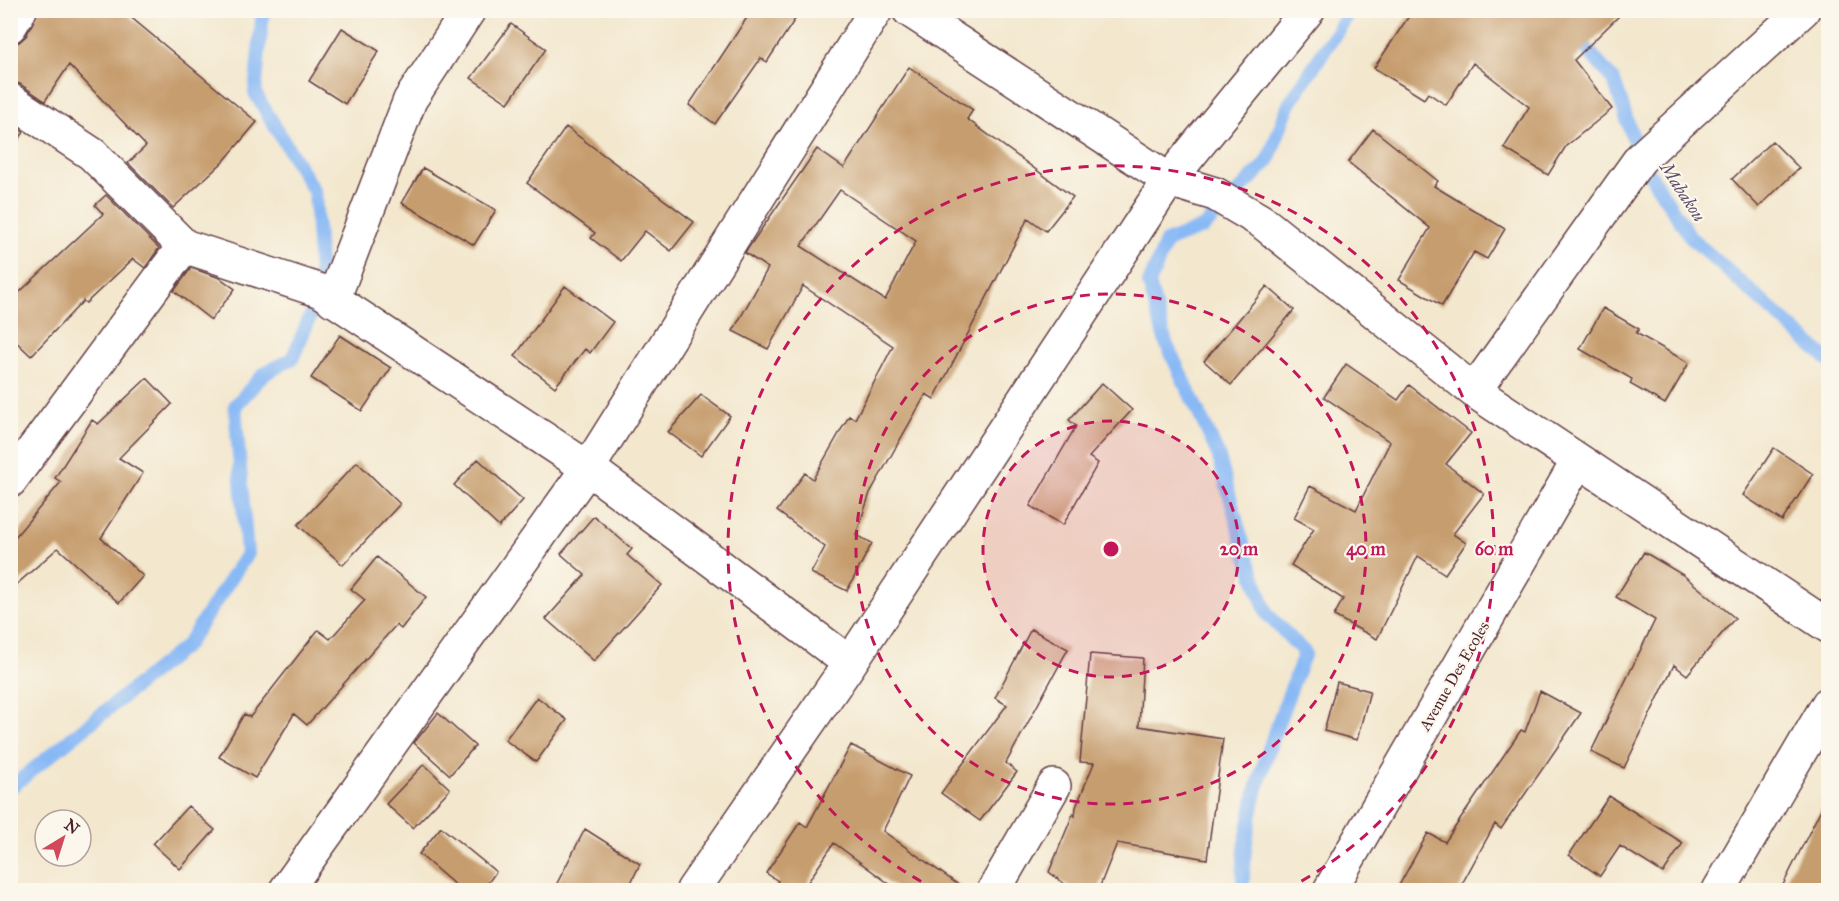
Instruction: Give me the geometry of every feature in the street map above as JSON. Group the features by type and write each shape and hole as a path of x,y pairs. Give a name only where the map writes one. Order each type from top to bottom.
{"street":[{"path":"10,26 20,10"},
{"path":"333,300 410,100 469,10"},
{"path":"286,891 588,468 876,10"},
{"path":"909,10 1169,180 1215,194 1261,221 1474,391 1828,626"},
{"path":"693,891 850,663 1169,180 1308,10"},
{"path":"1474,391 1640,159 1803,10"},
{"path":"10,100 92,154 184,246 321,291 588,468 850,663"},
{"path":"10,481 184,246"},
{"name":"Avenue Des Ecoles","path":"1330,891 1578,461"},
{"path":"1719,891 1828,704"},
{"path":"993,891 1054,786"}],"building":[{"path":"39,10 122,10 257,122 224,161 173,208 128,163 146,146 69,65 45,101 20,84 10,81 10,45 26,36"},
{"path":"752,10 801,10 767,62 761,58 715,124 689,105"},
{"path":"1413,10 1625,10 1574,60 1612,109 1566,146 1548,175 1504,148 1529,107 1473,63 1446,105 1428,93 1424,99 1374,68"},
{"path":"511,24 546,49 508,103 471,78"},
{"path":"342,28 379,51 345,104 309,81"},
{"path":"909,67 973,110 967,119 1073,197 1046,231 1028,218 934,399 926,394 870,493 856,535 872,543 847,591 811,573 825,547 777,511 805,473 813,479 849,416 855,419 893,346 803,286 768,349 733,331 768,268 745,253 749,247 817,149 844,168","holes":["840,190 916,241 885,300 801,246"]},
{"path":"10,123 24,132 10,152"},
{"path":"566,127 694,222 671,251 645,231 621,261 591,238 595,233 527,183"},
{"path":"1373,129 1438,181 1434,186 1505,229 1487,259 1474,252 1442,306 1399,280 1430,228 1348,162"},
{"path":"1772,141 1799,168 1759,207 1732,179"},
{"path":"423,168 496,210 474,245 402,203"},
{"path":"106,195 159,248 145,268 133,259 86,303 83,301 31,356 10,336 10,301 103,214 95,205"},
{"path":"191,268 220,278 235,289 211,320 174,291"},
{"path":"565,286 613,322 590,353 585,349 555,387 515,356"},
{"path":"1267,286 1294,310 1231,385 1204,361"},
{"path":"1603,308 1639,329 1636,333 1689,363 1665,404 1630,384 1632,379 1580,349"},
{"path":"340,335 391,368 362,411 311,378"},
{"path":"1346,364 1398,400 1409,385 1471,433 1446,464 1484,494 1453,534 1466,543 1445,574 1418,556 1377,639 1334,616 1343,599 1291,565 1314,529 1294,518 1310,486 1356,510 1390,442 1324,397"},
{"path":"147,378 172,404 119,458 143,473 101,538 143,576 119,603 58,548 10,590 10,543 61,482 55,478 92,420 98,424"},
{"path":"1102,383 1132,410 1089,457 1098,463 1063,525 1030,506 1076,426 1069,420"},
{"path":"701,395 730,416 701,456 668,432"},
{"path":"1774,448 1813,474 1782,521 1743,495"},
{"path":"478,459 523,500 499,527 454,485"},
{"path":"357,462 400,504 343,565 298,525"},
{"path":"594,516 632,549 627,555 662,585 594,661 546,619 585,575 561,554"},
{"path":"1644,552 1683,575 1735,618 1687,675 1674,665 1624,768 1591,752 1655,620 1616,597"},
{"path":"377,557 426,597 401,629 396,625 307,725 294,714 255,778 219,757 244,714 250,717 318,630 330,639 365,600 351,589"},
{"path":"1031,629 1068,649 1006,763 1017,772 980,821 941,793 1007,705 995,698"},
{"path":"1090,654 1143,658 1139,726 1223,739 1207,859 1117,843 1098,891 1074,891 1049,872 1073,814 1075,816 1076,807 1094,763 1080,762"},
{"path":"1337,682 1370,691 1357,740 1324,731"},
{"path":"1540,691 1581,713 1501,829 1495,824 1458,891 1396,891 1428,833 1445,842 1521,730 1525,732"},
{"path":"537,697 567,720 536,762 505,740"},
{"path":"438,713 475,746 450,775 414,743"},
{"path":"851,745 910,776 883,831 967,891 899,891 834,843 802,891 773,891 778,881 766,873 800,822 807,827"},
{"path":"424,764 450,789 413,828 386,804"},
{"path":"1828,795 1828,891 1780,891"},
{"path":"1609,796 1683,843 1663,873 1620,846 1600,876 1569,855"},
{"path":"188,806 215,830 180,869 153,844"},
{"path":"441,827 496,872 482,891 462,891 419,854"},
{"path":"585,829 640,864 627,891 553,891"}],"waterway":[{"path":"10,788 187,645 247,554 235,406 264,374 292,359 321,291 315,193 255,93 263,10"},
{"path":"1243,890 1244,860 1254,800 1272,740 1305,653 1267,614 1245,551 1218,454 1166,343 1149,284 1166,242 1204,227 1268,161 1289,104 1351,10"},
{"name":"Mabakou","path":"1574,34 1614,81 1640,159 1691,238 1828,360"}]}
